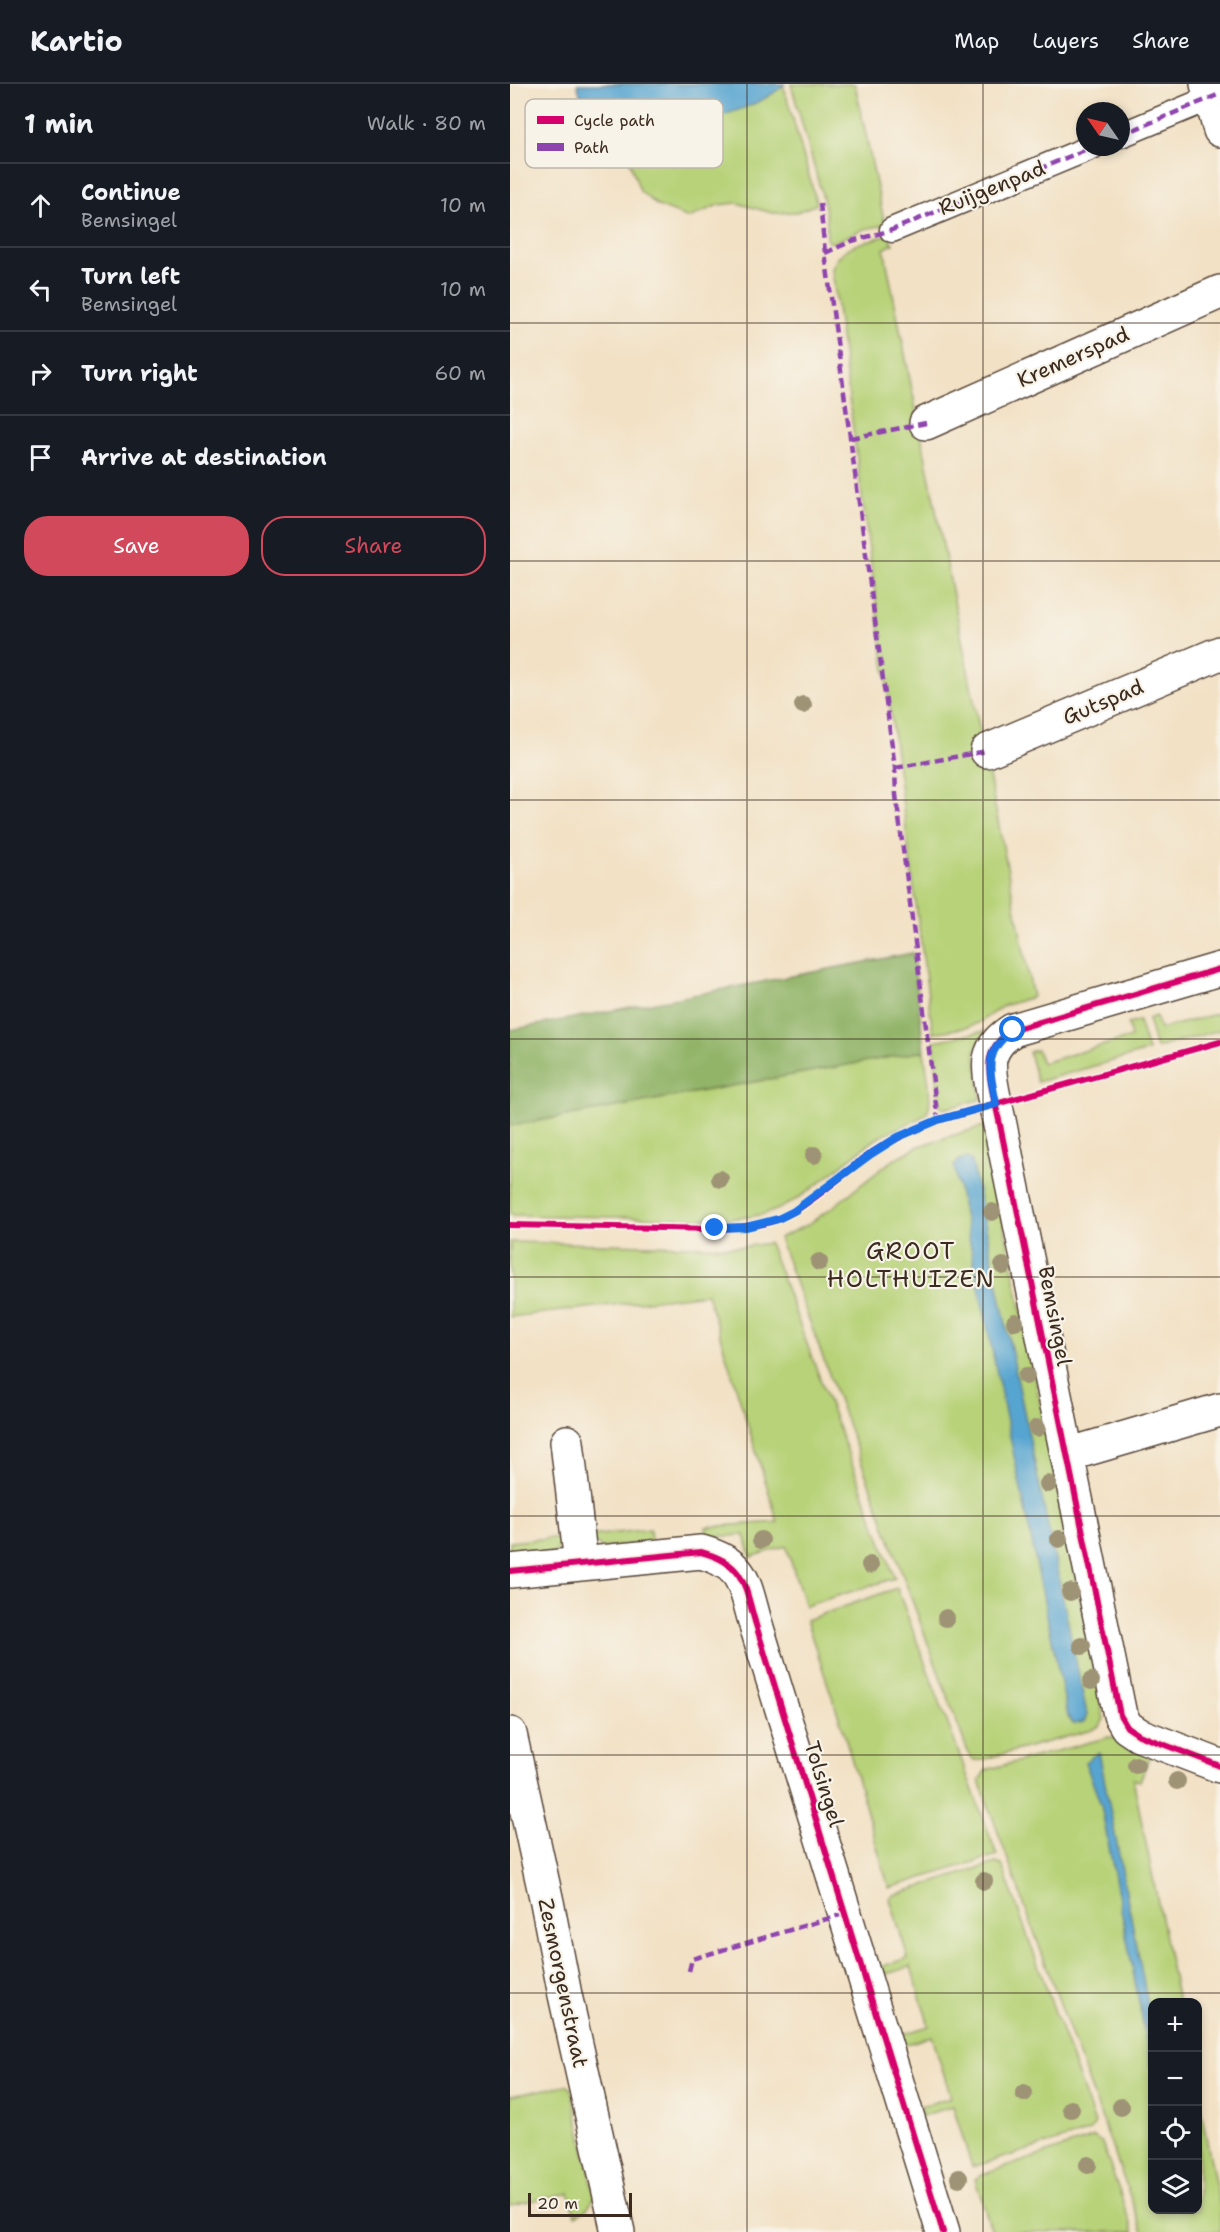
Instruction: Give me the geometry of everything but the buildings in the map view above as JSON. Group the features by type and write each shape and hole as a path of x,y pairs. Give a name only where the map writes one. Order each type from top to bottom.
{"street":[{"path":"1130,131 1212,92 1220,130"},
{"name":"Ruijgenpad","path":"892,230 1076,154"},
{"name":"Kremerspad","path":"926,423 1220,292"},
{"name":"Gutspad","path":"987,751 1220,653"},
{"name":"Bemsingel","path":"1220,969 1013,1030 1000,1039 990,1059 990,1071 1001,1130 1120,1715 1127,1727 1139,1735 1220,1766"},
{"path":"1067,1455 1220,1410"},
{"path":"567,1442 581,1564"},
{"name":"Tolsingel","path":"510,1571 701,1552 720,1557 734,1566 742,1580 943,2232"},
{"name":"Zesmorgenstraat","path":"510,1734 567,2006 618,2232"}],"green space":[{"path":"603,84 783,84 817,204 797,212 772,213 737,203 718,205 689,218 658,206 640,191 632,168 723,168 723,99 608,99"},
{"path":"791,84 855,84 885,225 864,229 832,243 827,240 824,202"},
{"path":"888,235 893,244 884,249 1033,997 1003,1006 968,1027 933,1033 832,269 847,249"},
{"path":"913,953 924,1051 510,1126 510,1030"},
{"path":"1220,1013 1220,1030 1156,1048 1148,1019 1156,1016 1160,1029"},
{"path":"1139,1021 1148,1051 1037,1082 1029,1052 1037,1050 1042,1063 1131,1037 1128,1024"},
{"path":"985,1031 975,1051 981,1099 944,1109 939,1104 934,1041"},
{"path":"924,1051 930,1093 929,1109 926,1114 881,1136 799,1198 771,1212 726,1219 510,1215 510,1126"},
{"path":"984,1126 1104,1719 1100,1726 1092,1730 974,1760 969,1755 779,1238 807,1225 890,1162 919,1146"},
{"path":"510,1242 741,1247 769,1243 895,1578 805,1606 786,1546 751,1557 745,1535 707,1537 706,1527 778,1522 707,1294 510,1317"},
{"path":"650,1529 651,1542 602,1548 592,1541 591,1536"},
{"path":"561,1537 561,1543 555,1553 510,1558 510,1542"},
{"path":"897,1588 997,1855 889,1888 842,1726 806,1620"},
{"path":"1109,1737 1116,1738 1150,1756 1140,1781 1133,1779 1177,1998 1148,1998 1148,2214 1202,2214 1202,2116 1220,2207 1220,2232 1143,2232 979,1780 986,1770"},
{"path":"996,1863 1002,1865 1095,2123 1091,2131 972,2167 953,2106 922,2116 920,2107 951,2097 932,2036 901,2046 897,2036 929,2026 911,1967 879,1976 877,1968 908,1958 890,1899 894,1895"},
{"path":"566,2085 571,2088 595,2196 587,2208 575,2215 569,2193 510,2205 510,2096"},
{"path":"1094,2137 1102,2143 1134,2232 992,2232 975,2179"}],"water":[{"path":"577,84 785,84 751,105 723,115 723,99 582,99"},
{"path":"967,1158 972,1161 1087,1714 1084,1722 1073,1724 1068,1717 954,1166 959,1160"},
{"path":"1099,1752 1148,2004 1148,2049 1101,1805 1085,1762"}],"marked path":[{"path":"1130,131 1220,94"},
{"path":"825,253 852,241 892,230 1076,154"},
{"path":"820,203 895,768 896,795 938,1120"},
{"path":"851,438 926,423"},
{"path":"895,768 987,751"},
{"path":"689,1971 692,1959 847,1913"}],"cycle path":[{"path":"1220,969 1013,1030 996,1046 991,1054 989,1066 1120,1715 1127,1727 1139,1735 1220,1766"},
{"path":"510,1225 715,1229 763,1224 802,1206 885,1145 938,1120 1220,1042"},
{"path":"510,1571 701,1552 727,1563 741,1578 943,2232"}],"district":[{"name":"GROOT HOLTHUIZEN","path":"911,1265"}],"route":[{"path":"715,1228 746,1227 778,1219 794,1211 871,1154 898,1137 938,1120 996,1104 990,1059 1000,1039 1013,1030"}]}
